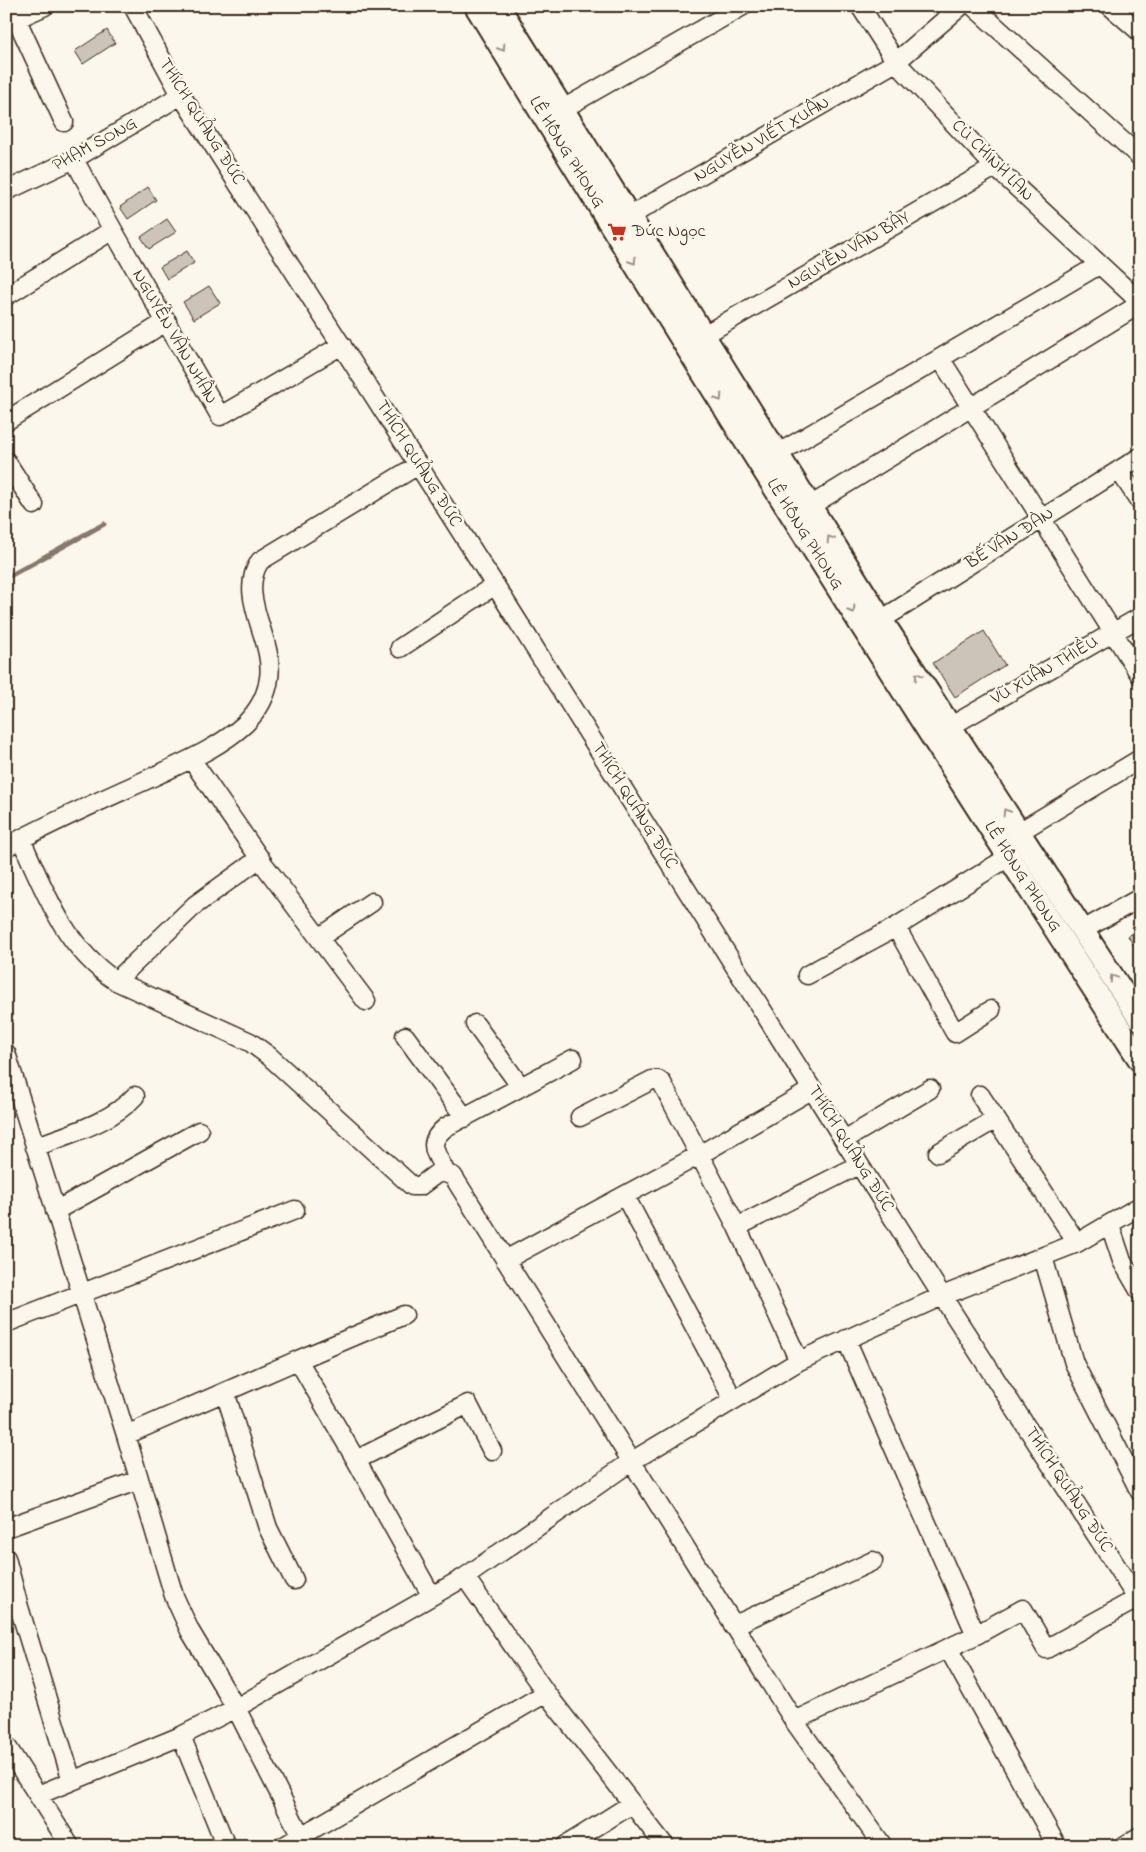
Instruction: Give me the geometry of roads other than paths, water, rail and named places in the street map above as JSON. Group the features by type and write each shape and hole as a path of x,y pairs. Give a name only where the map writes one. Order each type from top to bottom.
{"main road":[{"name":"LÊ HỒNG PHONG","path":"476,6 873,625 951,726 1081,931 1140,1019"},
{"name":"LÊ HỒNG PHONG","path":"498,6 560,110 704,335 810,506 873,625 1007,858 1140,1060"}],"street":[{"path":"45,6 11,21 64,122"},
{"name":"THÍCH QUẢNG ĐỨC","path":"133,6 181,94 494,585 942,1296 1139,1600"},
{"path":"560,110 743,6"},
{"name":"CÙ CHÍNH LAN","path":"860,6 896,62 994,167 1140,303"},
{"name":"NGUYỄN VIẾT XUÂN","path":"628,217 896,62 961,6"},
{"path":"973,6 1140,157"},
{"path":"1110,6 1140,32"},
{"name":"PHẠM SONG","path":"6,191 74,159 181,94"},
{"name":"NGUYỄN VĂN NHÂN","path":"74,159 111,231 166,321 220,416 342,345"},
{"name":"NGUYỄN VĂN BẢY","path":"704,335 994,167"},
{"path":"6,296 111,231"},
{"path":"777,454 1099,265"},
{"path":"810,506 1140,303"},
{"path":"6,422 166,321"},
{"path":"940,358 1140,675"},
{"name":"BẾ VĂN ĐÀN","path":"873,625 1140,457"},
{"path":"6,461 34,505"},
{"path":"418,465 260,561 254,571 252,586 269,660 270,676 266,692 259,707 246,723 228,738 190,759 14,843 56,917 68,934 100,970 116,981 250,1042 270,1056 412,1186 420,1186 440,1171 444,1171"},
{"path":"1119,470 1140,502"},
{"path":"400,648 494,585"},
{"name":"VŨ XUÂN THIỀU","path":"951,726 1140,617"},
{"path":"190,759 260,858 366,1001"},
{"path":"1019,832 1140,759"},
{"path":"116,981 195,905 260,858"},
{"path":"807,975 896,926 1007,858"},
{"path":"1081,931 1140,898"},
{"path":"319,938 372,902"},
{"path":"896,926 954,1034 991,1010"},
{"path":"476,1024 521,1087"},
{"path":"404,1036 465,1118"},
{"path":"6,1053 126,1435 174,1596 190,1631 236,1708 304,1841"},
{"path":"573,1059 446,1127 435,1136 433,1142 435,1151 444,1171 453,1176 794,1721 883,1846"},
{"path":"580,1117 652,1080 658,1080 662,1083 701,1154 737,1227 799,1361"},
{"path":"505,1260 701,1154 813,1089"},
{"path":"844,1140 930,1089"},
{"path":"980,1095 1077,1243"},
{"path":"35,1147 112,1115 125,1108 135,1096"},
{"path":"938,1153 996,1118"},
{"path":"55,1211 199,1131"},
{"path":"737,1227 859,1164"},
{"path":"625,1196 733,1399"},
{"path":"38,1795 181,1736 236,1708 465,1577 632,1461 799,1361 942,1296 1077,1243 1139,1208"},
{"path":"6,1323 296,1210"},
{"path":"1110,1225 1122,1261 1140,1292"},
{"path":"1043,1257 1074,1363 1140,1492"},
{"path":"126,1435 404,1315"},
{"path":"846,1339 976,1635"},
{"path":"298,1360 431,1595"},
{"path":"225,1392 268,1528 294,1580"},
{"path":"356,1460 468,1404 492,1451"},
{"path":"6,1528 139,1480"},
{"path":"6,1558 12,1611 72,1781"},
{"path":"733,1626 873,1561"},
{"path":"465,1577 546,1692 665,1846"},
{"path":"794,1721 976,1635 1023,1609 1046,1649 1139,1600"},
{"path":"948,1648 1057,1846"},
{"path":"284,1846 304,1841 546,1692"},
{"path":"181,1736 226,1846"},
{"path":"6,1745 70,1846"},
{"path":"565,1846 632,1804"},
{"path":"1124,1846 1140,1836"}],"waterway":[{"path":"6,578 104,524"}],"place":[{"name":"Đức Ngọc","path":"617,232"}]}
